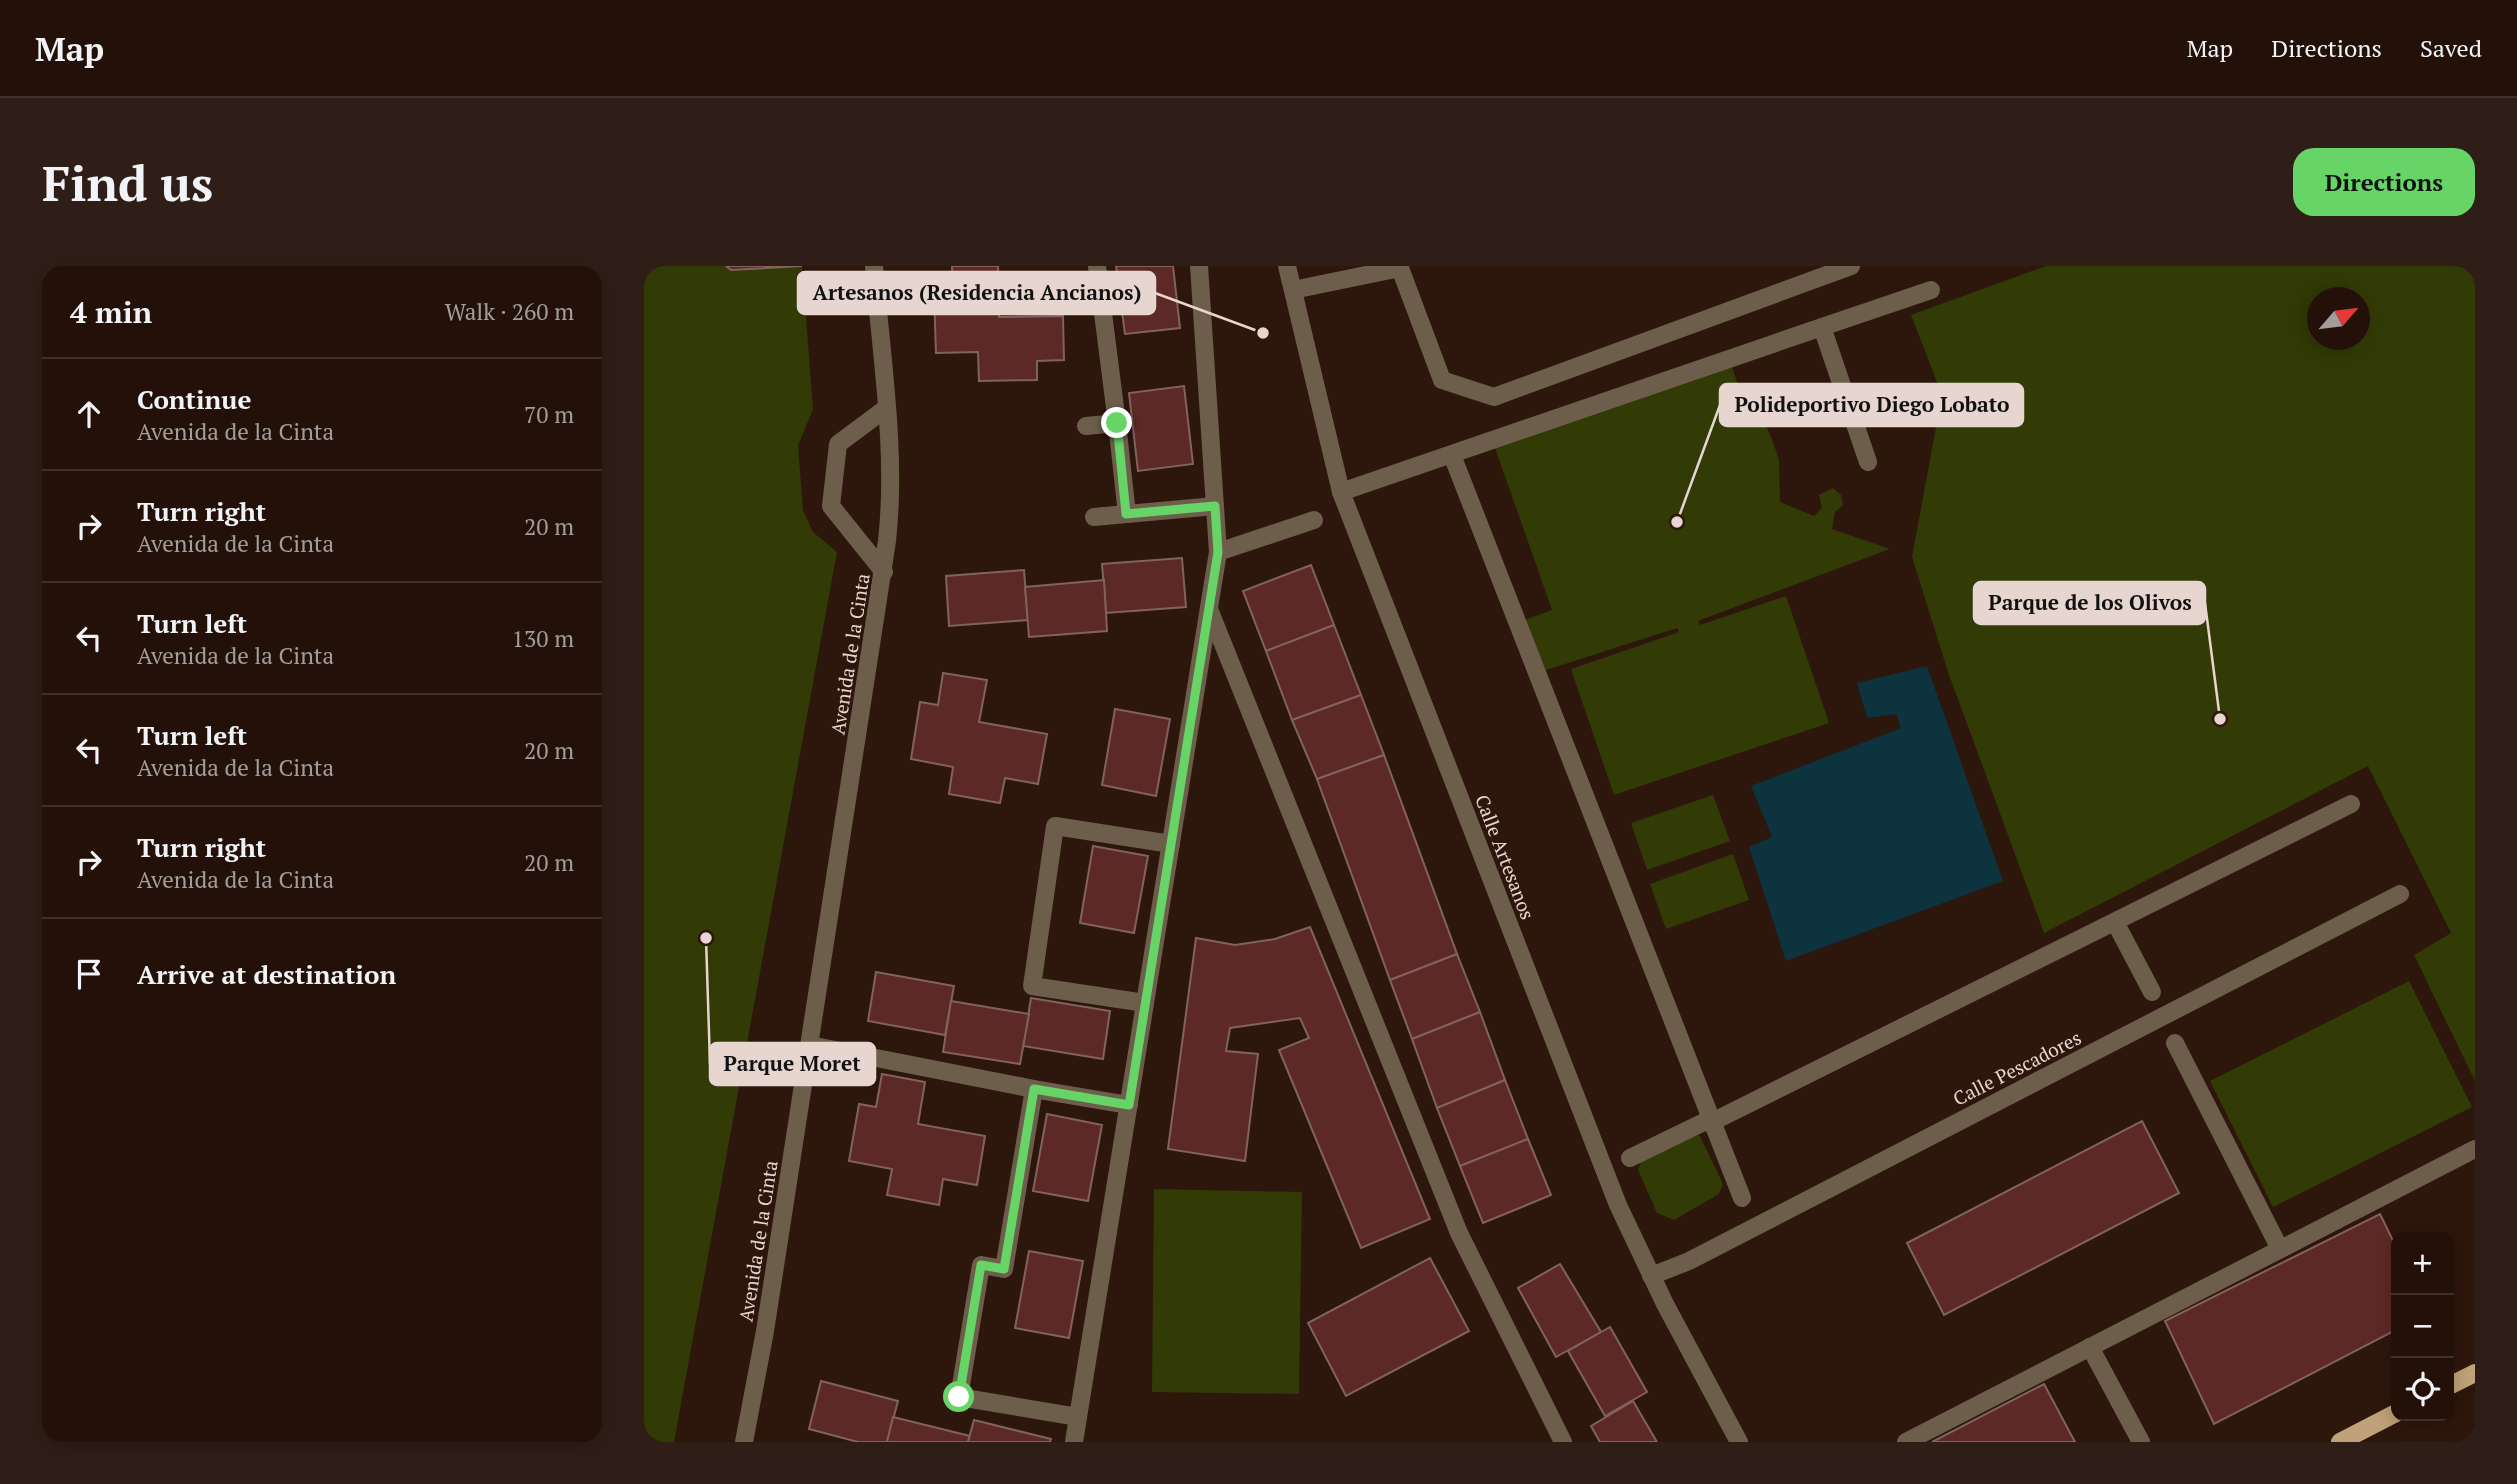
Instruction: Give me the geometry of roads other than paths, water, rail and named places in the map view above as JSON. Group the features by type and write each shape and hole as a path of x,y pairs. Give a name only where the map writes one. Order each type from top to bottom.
{"main road":[{"path":"2454,1384 2475,1373"},
{"path":"2340,1442 2391,1416"}],"street":[{"name":"Avenida de la Cinta","path":"744,1442 765,1331 884,572 891,511 874,266"},
{"path":"1097,266 1126,514"},
{"path":"1074,1442 1218,552 1199,266"},
{"name":"Calle Artesanos","path":"1287,266 1341,492 1618,1205 1651,1276 1739,1442"},
{"path":"1293,290 1400,268 1442,380 1494,397 1851,266"},
{"path":"1341,492 1931,290"},
{"path":"1822,327 1868,463"},
{"path":"884,572 831,506 838,444 885,409"},
{"path":"1086,426 1117,423"},
{"path":"1452,455 1710,1123 1742,1198"},
{"path":"1094,517 1215,506"},
{"path":"1218,552 1314,520"},
{"path":"1209,609 1459,1233 1558,1440"},
{"path":"1630,1158 1704,1122 1710,1123 2351,804"},
{"path":"1145,1003 1032,986 1055,827 1171,844"},
{"name":"Calle Pescadores","path":"1651,1276 1689,1261 2400,894"},
{"path":"2115,922 2152,992"},
{"path":"2175,1043 2280,1249"},
{"path":"810,1045 1129,1105"},
{"path":"1034,1089 1004,1269 981,1265 959,1397 1078,1417"},
{"path":"1906,1442 2475,1149"},
{"path":"2090,1347 2141,1442"}],"water":[{"path":"1927,666 2003,881 1786,961 1749,847 1772,837 1751,786 1901,728 1896,714 1867,718 1857,683"}],"place":[{"name":"Artesanos (Residencia Ancianos)","path":"1263,333"},
{"name":"Polideportivo Diego Lobato","path":"1677,522"},
{"name":"Parque de los Olivos","path":"2220,719"},
{"name":"Parque Moret","path":"706,938"}]}
